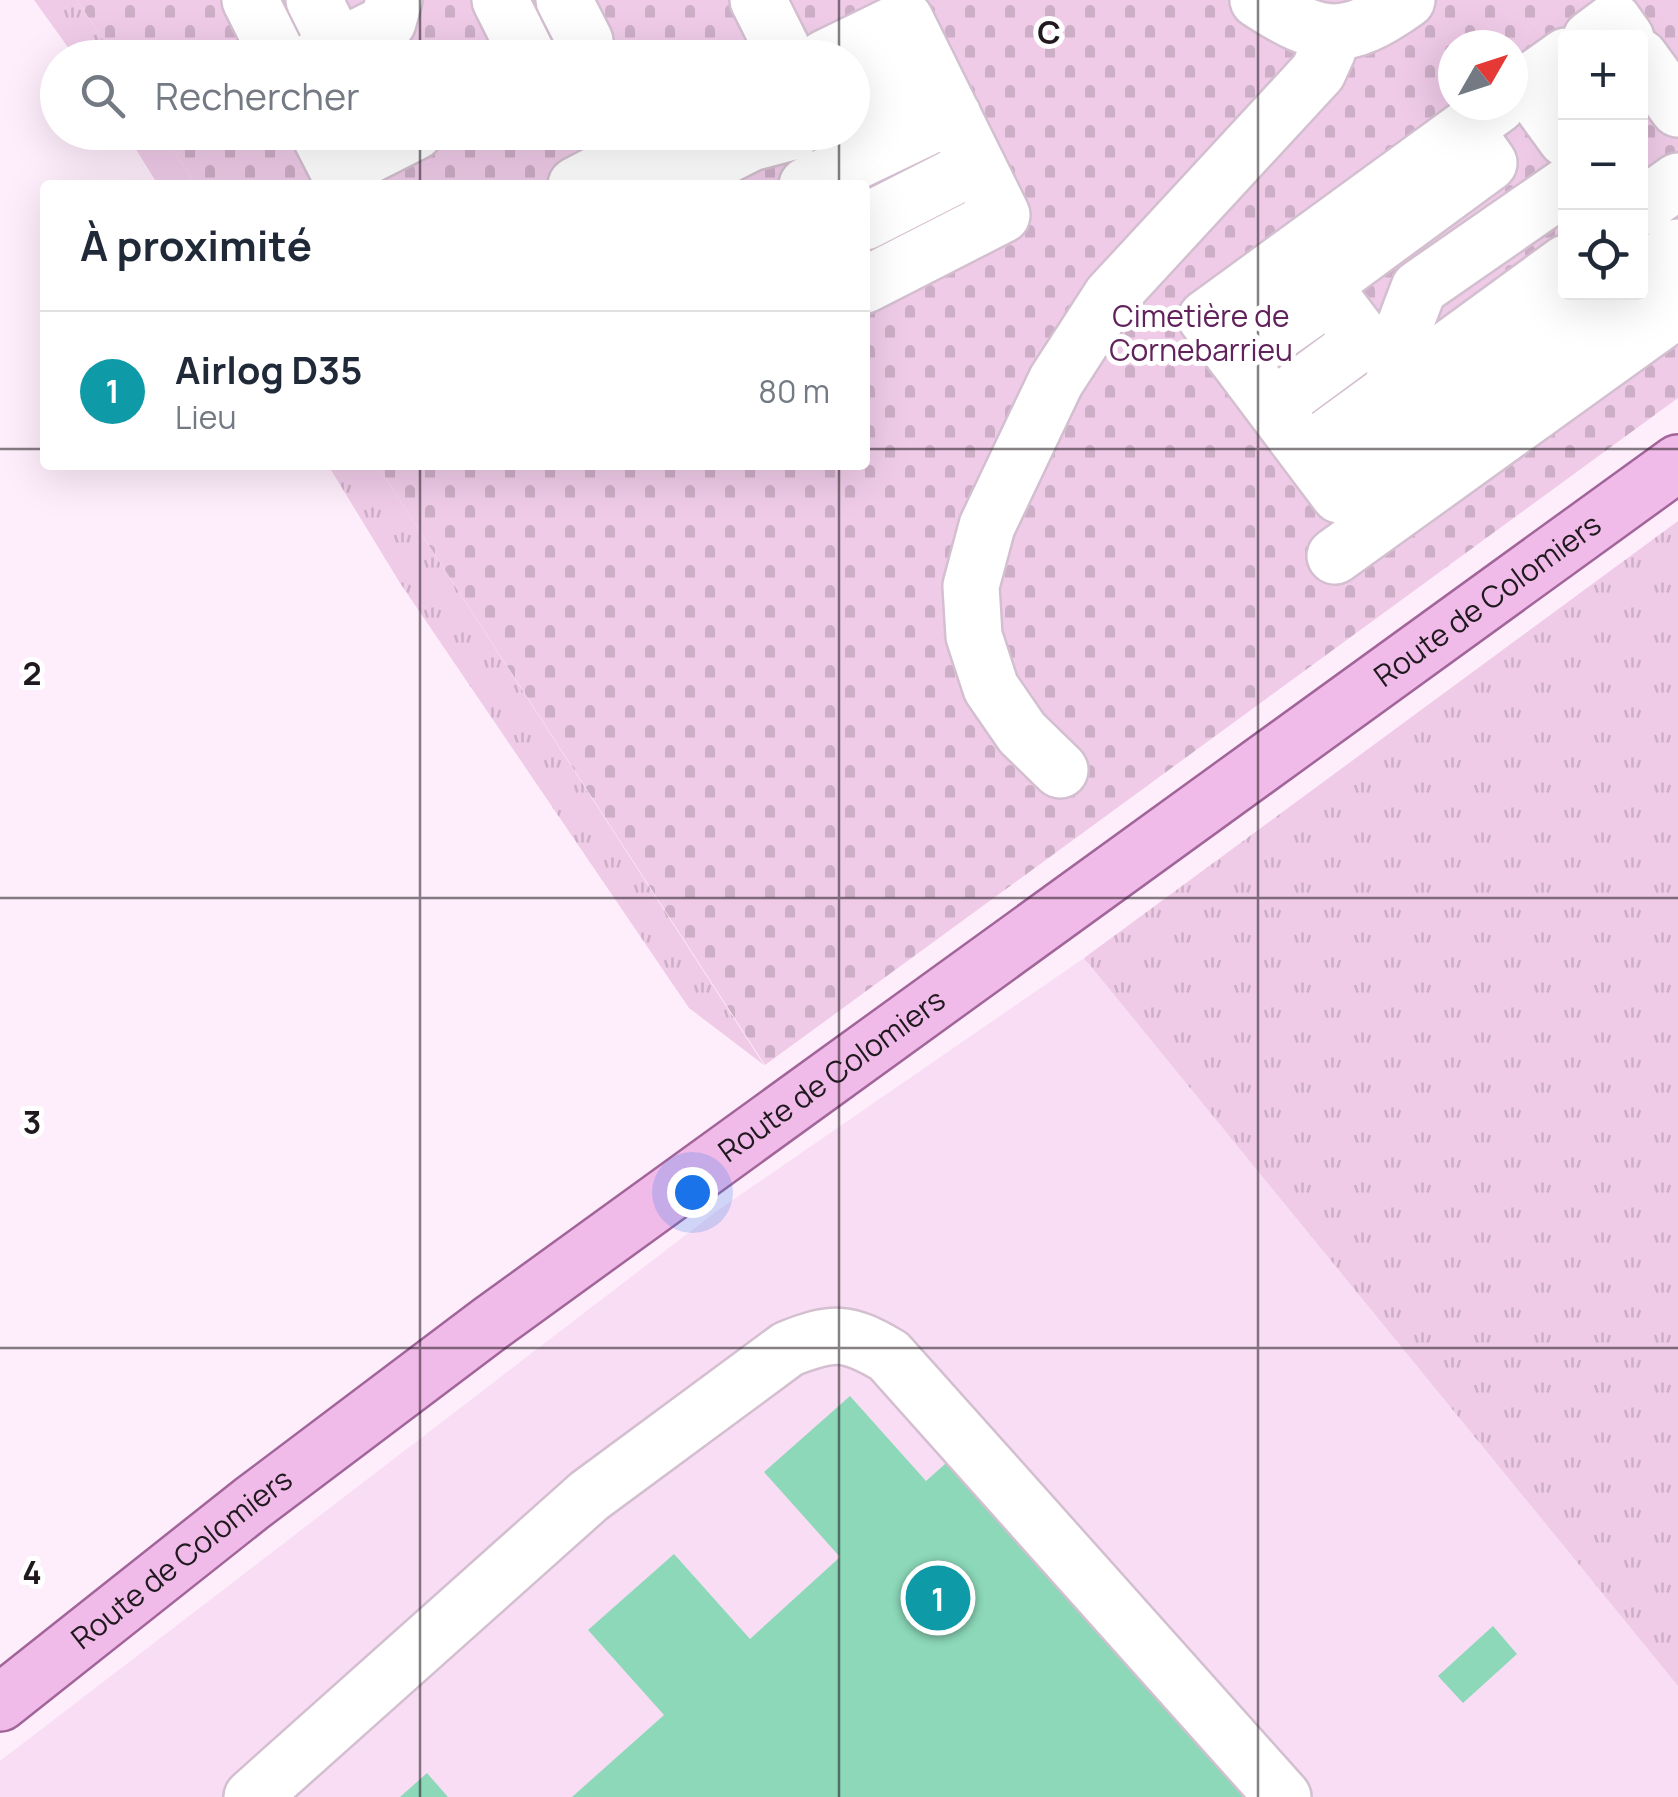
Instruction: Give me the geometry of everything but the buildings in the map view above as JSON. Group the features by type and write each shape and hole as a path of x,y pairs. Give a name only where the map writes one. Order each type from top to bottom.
{"main road":[{"name":"Route de Colomiers","path":"0,1703 401,1389 1678,463"}],"lane":[{"path":"250,0 269,40"},
{"path":"500,0 520,40"},
{"path":"758,0 778,40"},
{"path":"1258,0 1307,28 1330,32 1353,31 1373,24 1407,0"},
{"path":"861,40 905,18 1002,214 870,282"},
{"path":"1601,30 1614,20 1621,30"},
{"path":"333,40 396,27"},
{"path":"1060,770 1022,733 990,688 974,636 972,586 988,526 1056,381 1111,296 1318,72 1328,50 1330,32"},
{"path":"870,96 928,66"},
{"path":"1648,67 1678,108 1648,128"},
{"path":"817,180 952,115"},
{"path":"1516,120 1317,277 1238,360 1339,495 1651,271"},
{"path":"1524,120 1508,177 1538,167 1558,187"},
{"path":"327,150 338,171 373,150"},
{"path":"586,180 643,150"},
{"path":"678,180 737,150"},
{"path":"791,180 807,150"},
{"path":"870,219 977,165"},
{"path":"1648,202 1678,181"},
{"path":"1307,452 1385,357 1419,288 1558,190"},
{"path":"1273,406 1385,357 1452,346 1558,269"},
{"path":"1334,556 1651,271"},
{"path":"1317,277 1385,357"},
{"path":"252,1797 589,1496 788,1348 818,1337 856,1337 889,1356 1283,1797"}],"shaded area":[{"path":"1084,958 1678,1686 1678,1797 0,1797 0,1761 717,1211"}],"green space":[{"path":"34,0 77,0 103,40 63,40"},
{"name":"Cimetière de Cornebarrieu","path":"77,0 1678,0 1678,398 765,1065 380,470 870,470 870,180 193,180 173,150 870,150 870,40 103,40"},
{"path":"136,150 173,150 193,180 155,180"},
{"path":"331,470 380,470 764,1065 689,1008 400,583"},
{"path":"1678,521 1678,1686 1084,958"}],"place":[{"name":"Airlog D35","path":"938,1598"}]}
